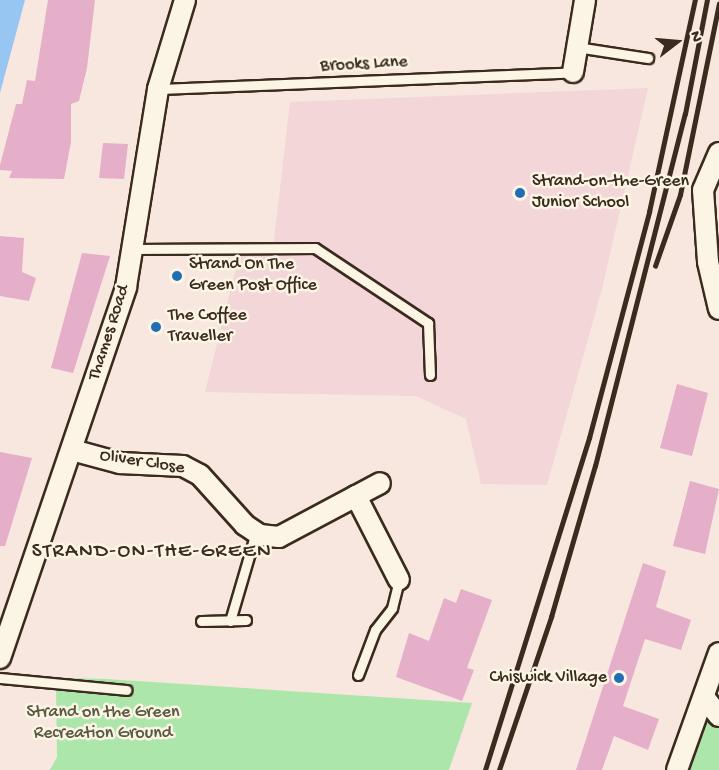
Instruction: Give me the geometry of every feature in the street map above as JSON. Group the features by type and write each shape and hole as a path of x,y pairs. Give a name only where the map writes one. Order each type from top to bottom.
{"street":[{"name":"Thames Road","path":"0,658 126,287 135,249 158,89 185,0"},
{"path":"573,72 584,0 579,0"},
{"path":"719,153 703,190 708,262 719,309"},
{"name":"Oliver Close","path":"72,450 120,463 183,466 200,475 256,532"},
{"path":"256,532 279,537 380,483"},
{"path":"356,496 399,580"},
{"path":"677,770 719,653"},
{"path":"704,697 719,716"}],"lane":[{"path":"576,47 648,58"},
{"name":"Brooks Lane","path":"158,89 573,72"},
{"path":"135,249 237,251 315,248 428,323 430,375"},
{"path":"230,621 256,532"},
{"path":"358,675 375,630 392,608 399,580"},
{"path":"201,621 246,620"},
{"path":"0,678 126,690"}],"shaded area":[{"path":"648,88 602,289 547,485 481,484 466,419 416,396 205,392 241,248 273,249 290,102"}],"green space":[{"name":"Strand on the Green Recreation Ground","path":"70,678 472,703 449,770 50,770 57,757 56,685"},
{"path":"699,698 719,722 719,770 673,770"}],"water":[{"path":"0,0 25,0 0,93"}],"building":[{"path":"48,0 95,0 87,68 79,101 71,104 71,142 64,179 9,178 12,171 0,170 0,165 16,104 22,104 27,80 35,81"},
{"path":"103,143 128,144 124,179 99,178"},
{"path":"0,236 24,238 22,272 36,278 29,301 0,296"},
{"path":"82,253 110,256 73,373 51,368"},
{"path":"677,384 708,393 692,456 660,448"},
{"path":"0,452 32,458 5,546 0,546"},
{"path":"690,481 719,489 705,554 673,546"},
{"name":"Chiswick Village","path":"643,563 666,571 656,607 691,620 681,650 645,639 623,706 659,719 648,750 614,736 602,770 576,770"},
{"path":"461,589 492,600 467,668 474,670 462,701 396,677 409,633 429,641 444,598 456,603"}],"railway":[{"path":"485,770 589,438 649,212 695,0"},
{"path":"499,770 551,617 595,466 685,114 707,0"},
{"path":"655,266 680,195 719,4"}],"place":[{"name":"Strand-on-the-Green Junior School","path":"520,193"},
{"name":"Strand On The Green Post Office","path":"177,276"},
{"name":"The Coffee Traveller","path":"156,327"},
{"name":"Chiswick Village","path":"619,678"}],"district":[{"name":"STRAND-ON-THE-GREEN","path":"152,553"}]}
